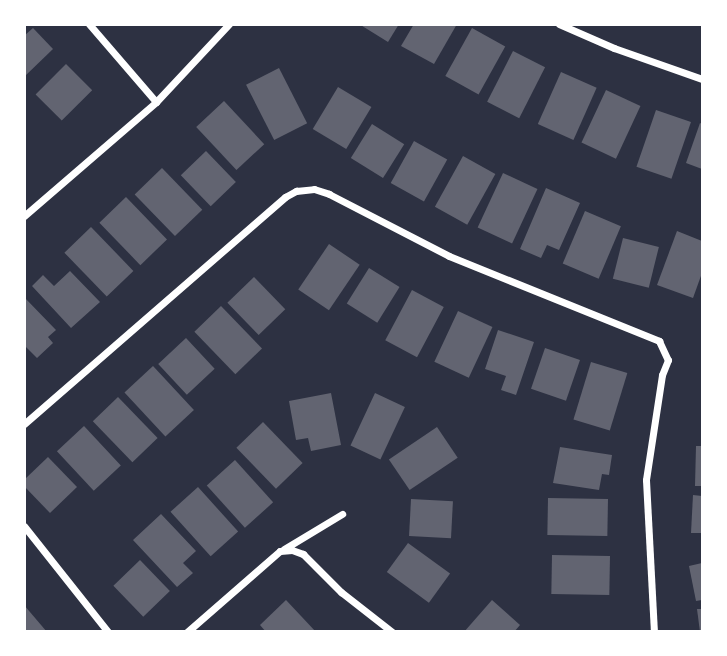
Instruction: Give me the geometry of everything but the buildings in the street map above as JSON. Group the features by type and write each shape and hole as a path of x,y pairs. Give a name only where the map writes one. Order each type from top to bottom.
{"street":[{"path":"89,24 156,102"},
{"path":"24,216 156,102 229,24"},
{"path":"559,24 614,48 702,79"},
{"path":"24,424 285,197 296,191 314,189 329,194 449,256 659,341 668,360 662,375 646,480 654,632"},
{"path":"187,632 281,551 342,514"},
{"path":"24,526 108,632"},
{"path":"281,551 292,550 303,554 341,592 392,632"}]}
